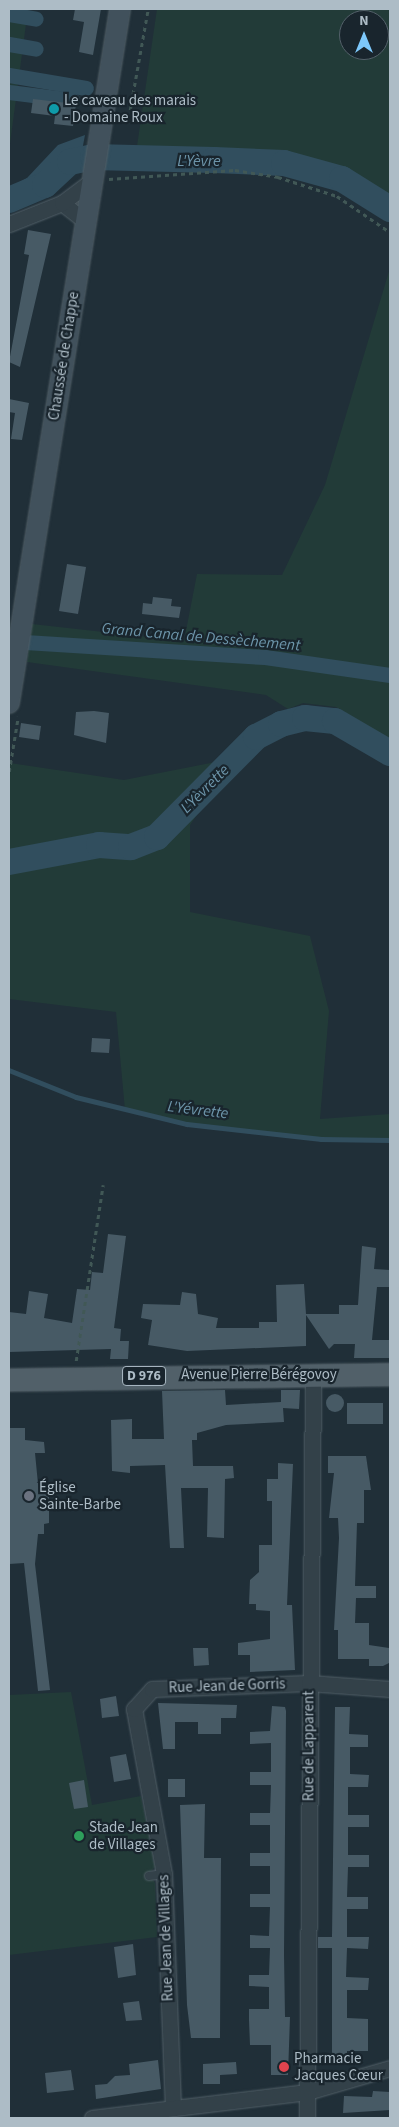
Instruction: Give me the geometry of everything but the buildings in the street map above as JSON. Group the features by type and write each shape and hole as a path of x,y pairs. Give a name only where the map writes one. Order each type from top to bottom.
{"main road":[{"name":"Chaussée de Chappe","path":"9,704 85,220 93,177 107,130 120,9"},
{"name":"Avenue Pierre Bérégovoy","path":"9,1380 74,1377 390,1375"}],"street":[{"path":"9,224 62,203 93,177"},
{"path":"62,203 85,220"},
{"name":"Rue de Lapparent","path":"307,2118 309,1683 314,1374"},
{"name":"Rue Jean de Gorris","path":"134,1710 152,1689 309,1683 390,1689"},
{"name":"Rue Jean de Villages","path":"134,1710 156,1875 173,2108"},
{"path":"92,2118 307,2092 390,2068"}],"path":[{"path":"107,130 130,110 148,9"},
{"path":"93,177 236,170 269,176 337,196 390,232"},
{"path":"74,1377 103,1185"}],"green space":[{"path":"9,9 28,9 9,151"},
{"path":"157,9 390,9 390,209 342,179 284,163 135,160"},
{"path":"390,268 390,739 336,707 303,703 288,709 266,695 27,662 32,624 184,641 197,574 282,575 325,485"},
{"path":"236,758 190,825 190,912 310,936 329,1011 320,1119 390,1114 390,1140 321,1139 187,1124 125,1110 116,1012 9,999 10,763 124,780"},
{"name":"Stade Jean de Villages","path":"71,1692 92,1805 141,1796 155,1867 149,1873 155,1883 157,1937 9,1955 9,1695"}],"water":[{"path":"85,135 80,161 60,183 9,213 9,188 27,178 58,145"}],"waterway":[{"path":"9,14 36,19"},
{"path":"9,44 36,49"},
{"path":"9,75 86,88"},
{"path":"9,92 72,100"},
{"name":"L'Yèvre","path":"9,200 45,185 70,162 93,157 284,163 342,179 390,209"},
{"name":"Grand Canal de Dessèchement","path":"9,641 265,657 390,675"},
{"name":"L'Yèvrette","path":"9,862 99,845 131,847 157,837 256,737 281,724 305,718 335,721 390,753"},
{"name":"L'Yévrette","path":"9,1070 76,1097 187,1124 321,1139 390,1140"}],"place":[{"name":"Le caveau des marais - Domaine Roux","path":"54,109"},
{"name":"Église Sainte-Barbe","path":"29,1496"},
{"name":"Stade Jean de Villages","path":"79,1836"},
{"name":"Pharmacie Jacques Cœur","path":"284,2067"}]}
